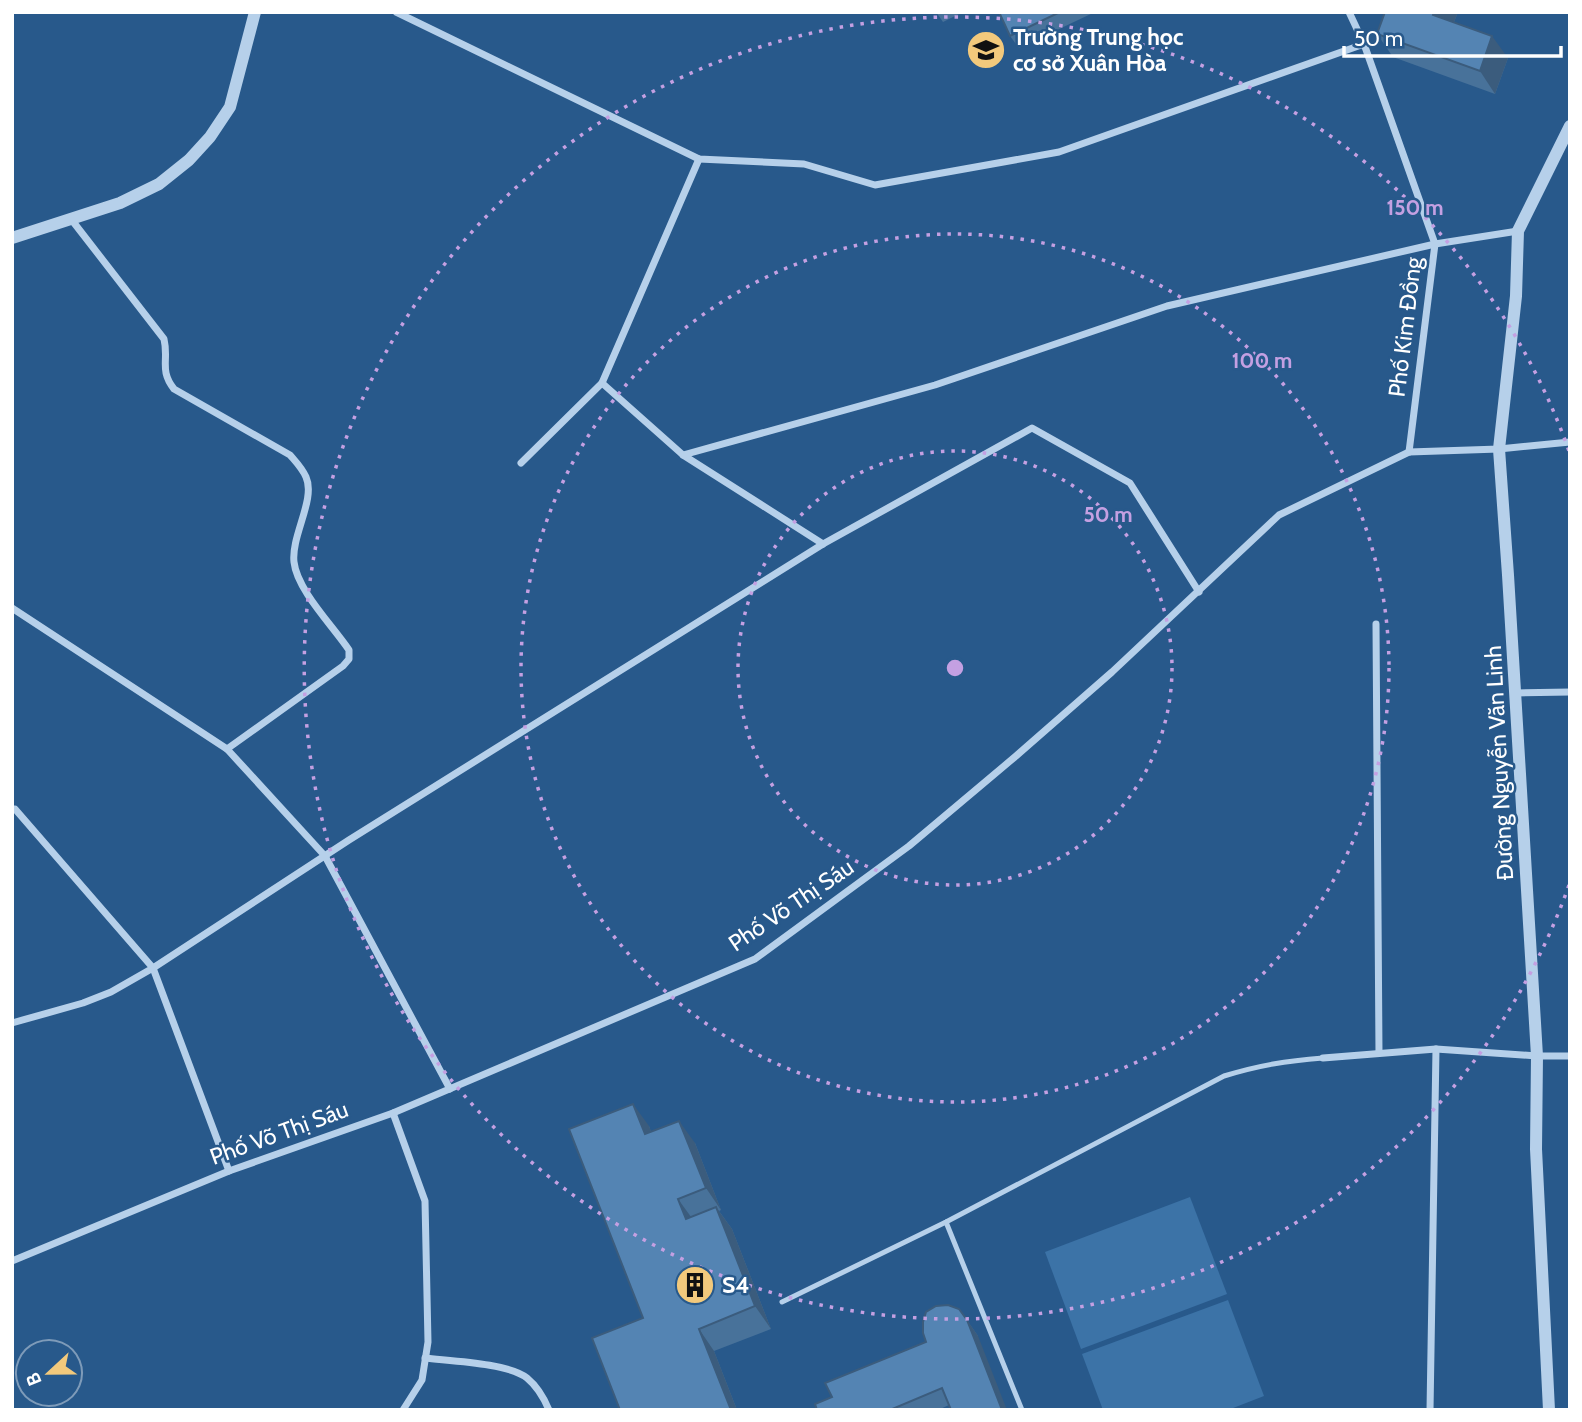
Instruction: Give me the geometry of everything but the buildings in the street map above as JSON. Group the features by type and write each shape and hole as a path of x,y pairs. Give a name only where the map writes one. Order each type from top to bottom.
{"street":[{"path":"12,238 120,203 159,184 189,160 210,137 230,107 255,12"},
{"path":"396,12 699,159 804,164 875,185 1059,152 1364,44"},
{"name":"Phố Kim Đồng","path":"1349,12 1364,44 1435,244 1409,452"},
{"name":"Đường Nguyễn Văn Linh","path":"1549,1410 1536,1149 1537,1056 1499,449 1516,296 1518,231 1570,125"},
{"path":"521,463 602,383 699,159"},
{"path":"71,219 164,340 165,372 174,389 290,455 307,479 309,491 294,544 294,563 304,589 349,650 349,659 316,686 226,749"},
{"path":"683,455 935,385 1167,306 1435,244 1518,231"},
{"path":"602,383 683,455 823,544"},
{"path":"12,1023 83,1003 111,992 153,968 325,856 823,544 1032,428 1130,483 1199,592"},
{"name":"Phố Võ Thị Sáu","path":"12,1261 229,1171 393,1113 755,959 909,846 1112,672 1279,515 1409,452 1499,449 1570,442"},
{"path":"12,608 226,749 325,856 450,1089"},
{"path":"1376,624 1379,1053"},
{"path":"1515,693 1570,692"},
{"path":"12,809 15,809 153,968 229,1171"},
{"path":"1430,1410 1436,1049"},
{"path":"1323,1058 1436,1049 1570,1056"},
{"path":"393,1113 425,1201 428,1342 422,1380 403,1410"},
{"path":"425,1358 506,1368 525,1376 537,1387 548,1410"}],"lane":[{"path":"782,1303 946,1222 1224,1076 1255,1066 1323,1058"},
{"path":"946,1222 1022,1410"}],"shaded area":[{"path":"1190,1197 1227,1294 1081,1349 1045,1252"},
{"path":"1228,1300 1264,1396 1228,1410 1103,1410 1082,1354"}],"place":[{"name":"Trường Trung học cơ sở Xuân Hòa","path":"986,50"},
{"name":"S4","path":"695,1285"}]}
